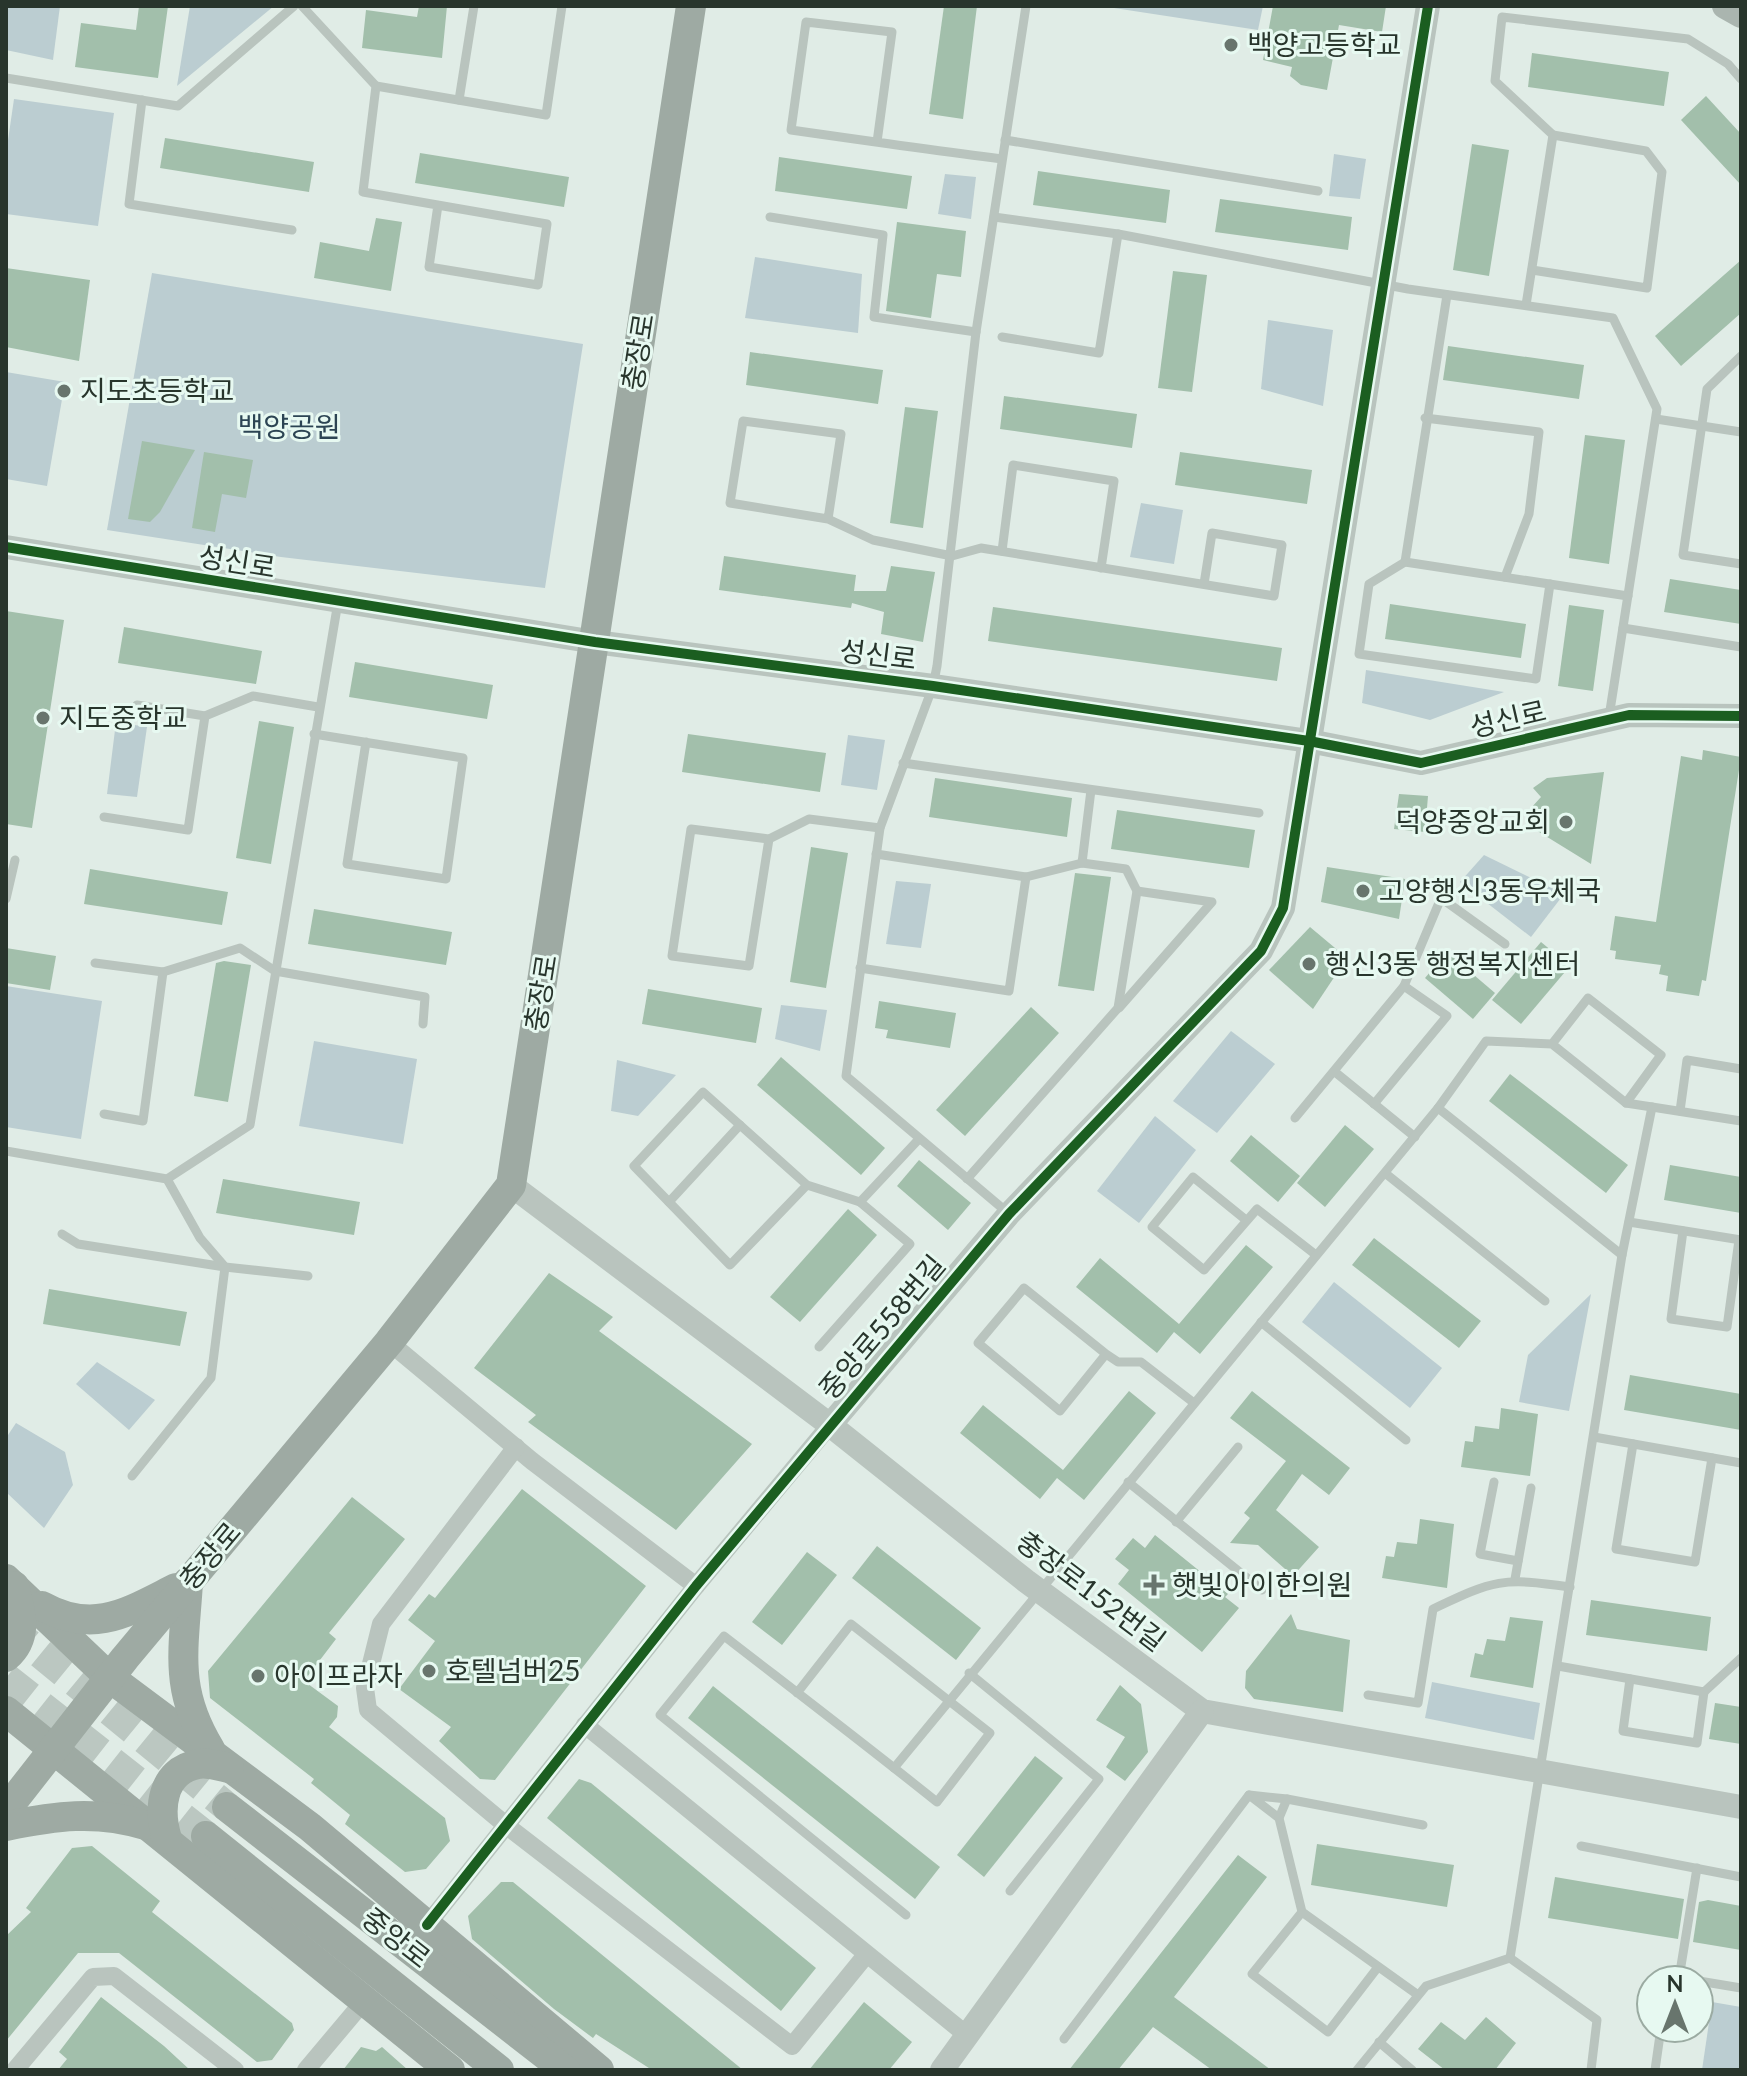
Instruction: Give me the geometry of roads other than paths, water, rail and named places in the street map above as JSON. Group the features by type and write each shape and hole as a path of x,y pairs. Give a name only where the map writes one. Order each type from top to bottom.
{"main road":[{"name":"충장로","path":"6,1810 109,1677 389,1342 511,1185 691,6"},
{"path":"1725,6 1741,15"},
{"path":"18,1589 65,1619 89,1621 120,1616 188,1582 183,1687 189,1709 222,1763"},
{"path":"6,1657 16,1649 23,1624 18,1589"},
{"path":"18,1589 109,1677 310,1827 599,2070"},
{"path":"6,1711 450,2070"},
{"path":"159,1833 164,1793 176,1773 200,1763 222,1763"},
{"name":"중앙로","path":"227,1807 565,2070"},
{"path":"6,1826 87,1813 118,1816 159,1833"},
{"name":"중앙로","path":"206,1836 499,2070"}],"street":[{"name":"중앙로558번길","path":"427,1925 696,1586 1009,1214 1261,951 1283,908 1428,6"},
{"name":"성신로","path":"6,547 595,642 933,686 1309,741 1421,763 1629,715 1741,716"},
{"name":"충장로152번길","path":"511,1185 830,1425 1039,1591 1202,1711 1741,1807"},
{"path":"389,1342 516,1447 696,1586"},
{"path":"516,1447 381,1624 365,1688 368,1710 507,1826 792,2046 866,1955"},
{"path":"942,2070 1202,1711"},
{"path":"585,1725 968,2036"},
{"path":"15,2070 93,1977 114,1976 235,2070"},
{"path":"306,2070 364,2001"}],"lane":[{"path":"6,78 178,106 294,6"},
{"path":"302,6 376,86 546,115 562,6"},
{"path":"459,100 474,6"},
{"path":"1009,1214 846,1076 880,828 933,686 952,556 976,332 1026,6"},
{"path":"1532,270 1647,288 1662,172 1646,151 1553,135 1495,81 1502,17 1688,39 1728,64 1741,79"},
{"path":"877,142 892,32 806,22 791,130 877,142 1002,159"},
{"path":"376,86 363,192 438,205 547,224 538,285 429,267 438,205"},
{"path":"142,100 129,204 292,230"},
{"path":"1526,305 1553,135"},
{"path":"1005,140 1318,191"},
{"path":"770,217 883,235 874,317 976,332"},
{"path":"994,217 1118,234 1383,285 1613,318 1657,409 1608,720"},
{"path":"1002,337 1099,353 1118,234"},
{"path":"1405,562 1425,418 1447,295"},
{"path":"1741,356 1707,389 1683,555 1741,564"},
{"path":"1425,418 1539,432 1529,514 1505,577"},
{"path":"1656,419 1741,432"},
{"path":"828,519 841,434 743,421 730,503 828,519 873,540 952,556 981,548 1274,596 1282,545 1212,533 1204,584"},
{"path":"1002,551 1013,465 1114,481 1101,568"},
{"path":"1550,584 1536,679 1359,654 1369,584 1405,562 1505,577 1628,596"},
{"path":"6,1151 167,1179 250,1125 338,602"},
{"path":"1623,628 1741,647"},
{"path":"137,705 205,716 253,696 318,707"},
{"path":"104,817 188,830 205,716"},
{"path":"314,734 366,742 463,758 446,879 347,864 366,742"},
{"path":"903,763 1259,813"},
{"path":"1082,863 1091,790"},
{"path":"769,839 749,966 672,956 691,829 769,839 809,819 880,828"},
{"path":"876,854 1026,877 1082,863 1126,869 1137,891 1118,1008"},
{"path":"6,899 15,860"},
{"path":"860,968 1009,991 1026,877"},
{"path":"967,1179 1212,902 1137,891"},
{"path":"1295,1118 1404,986 1441,898 1505,944"},
{"path":"95,963 163,972 240,948 275,971 425,997 423,1024"},
{"path":"104,1114 143,1121 163,972"},
{"path":"1374,1104 1447,1016 1404,986"},
{"path":"1552,1044 1588,998 1661,1055 1626,1103"},
{"path":"894,1768 969,1673 1415,1137 1486,1041 1552,1044 1626,1103 1741,1121"},
{"path":"1680,1111 1687,1060 1741,1069"},
{"path":"1335,1072 1415,1137"},
{"path":"807,1185 730,1265 634,1166 703,1092 807,1185 860,1202 910,1244 819,1347"},
{"path":"1510,1958 1622,1255 1652,1107"},
{"path":"1438,1108 1622,1255"},
{"path":"669,1202 740,1125"},
{"path":"860,1202 919,1139"},
{"path":"1385,1173 1545,1301"},
{"path":"1246,1220 1193,1177 1152,1227 1204,1270 1257,1209 1316,1255"},
{"path":"132,1476 211,1378 225,1267 200,1238 167,1179"},
{"path":"1629,1222 1740,1240 1727,1327 1671,1319 1683,1231"},
{"path":"62,1234 78,1244 225,1267 308,1276"},
{"path":"1106,1354 1060,1411 978,1343 1024,1288 1106,1354 1118,1362 1141,1362 1194,1403"},
{"path":"1261,1322 1406,1440"},
{"path":"1594,1437 1741,1463"},
{"path":"1633,1444 1616,1549 1654,1556 1695,1562 1712,1458"},
{"path":"1176,1522 1238,1447"},
{"path":"1128,1482 1262,1590"},
{"path":"1494,1482 1480,1554 1518,1561"},
{"path":"1515,1579 1531,1488"},
{"path":"1368,1695 1418,1703 1433,1609 1482,1585 1515,1579 1570,1587"},
{"path":"797,1693 851,1624 990,1733 937,1802 894,1768 797,1693 724,1636 660,1715 906,1915"},
{"path":"1630,1679 1623,1731 1697,1743 1704,1692 1741,1658"},
{"path":"1558,1666 1704,1692"},
{"path":"969,1673 1099,1779 1010,1891"},
{"path":"1249,1795 1287,1799 1423,1825"},
{"path":"1249,1795 1279,1818"},
{"path":"1064,2039 1249,1795"},
{"path":"1287,1799 1279,1818 1302,1912 1418,1995"},
{"path":"1581,1846 1741,1877"},
{"path":"1681,1964 1697,1868"},
{"path":"1302,1912 1252,1974 1328,2032 1378,1967"},
{"path":"1357,2070 1426,1986 1510,1958"},
{"path":"1510,1958 1597,2020 1591,2070"},
{"path":"1715,1983 1741,1988"},
{"path":"1379,2042 1412,2070"},
{"path":"1655,2070 1659,2044"}],"tunnel":[{"path":"6,1625 227,1807"},
{"path":"6,1678 206,1836"}],"place":[{"name":"백양고등학교","path":"1231,45"},
{"name":"지도초등학교","path":"64,391"},
{"name":"지도중학교","path":"43,718"},
{"name":"덕양중앙교회","path":"1566,822"},
{"name":"고양행신3동우체국","path":"1363,891"},
{"name":"행신3동 행정복지센터","path":"1309,964"},
{"name":"햇빛아이한의원","path":"1154,1585"},
{"name":"호텔넘버25","path":"429,1671"},
{"name":"아이프라자","path":"258,1676"}],"park label":[{"name":"백양공원","path":"289,427"}]}
